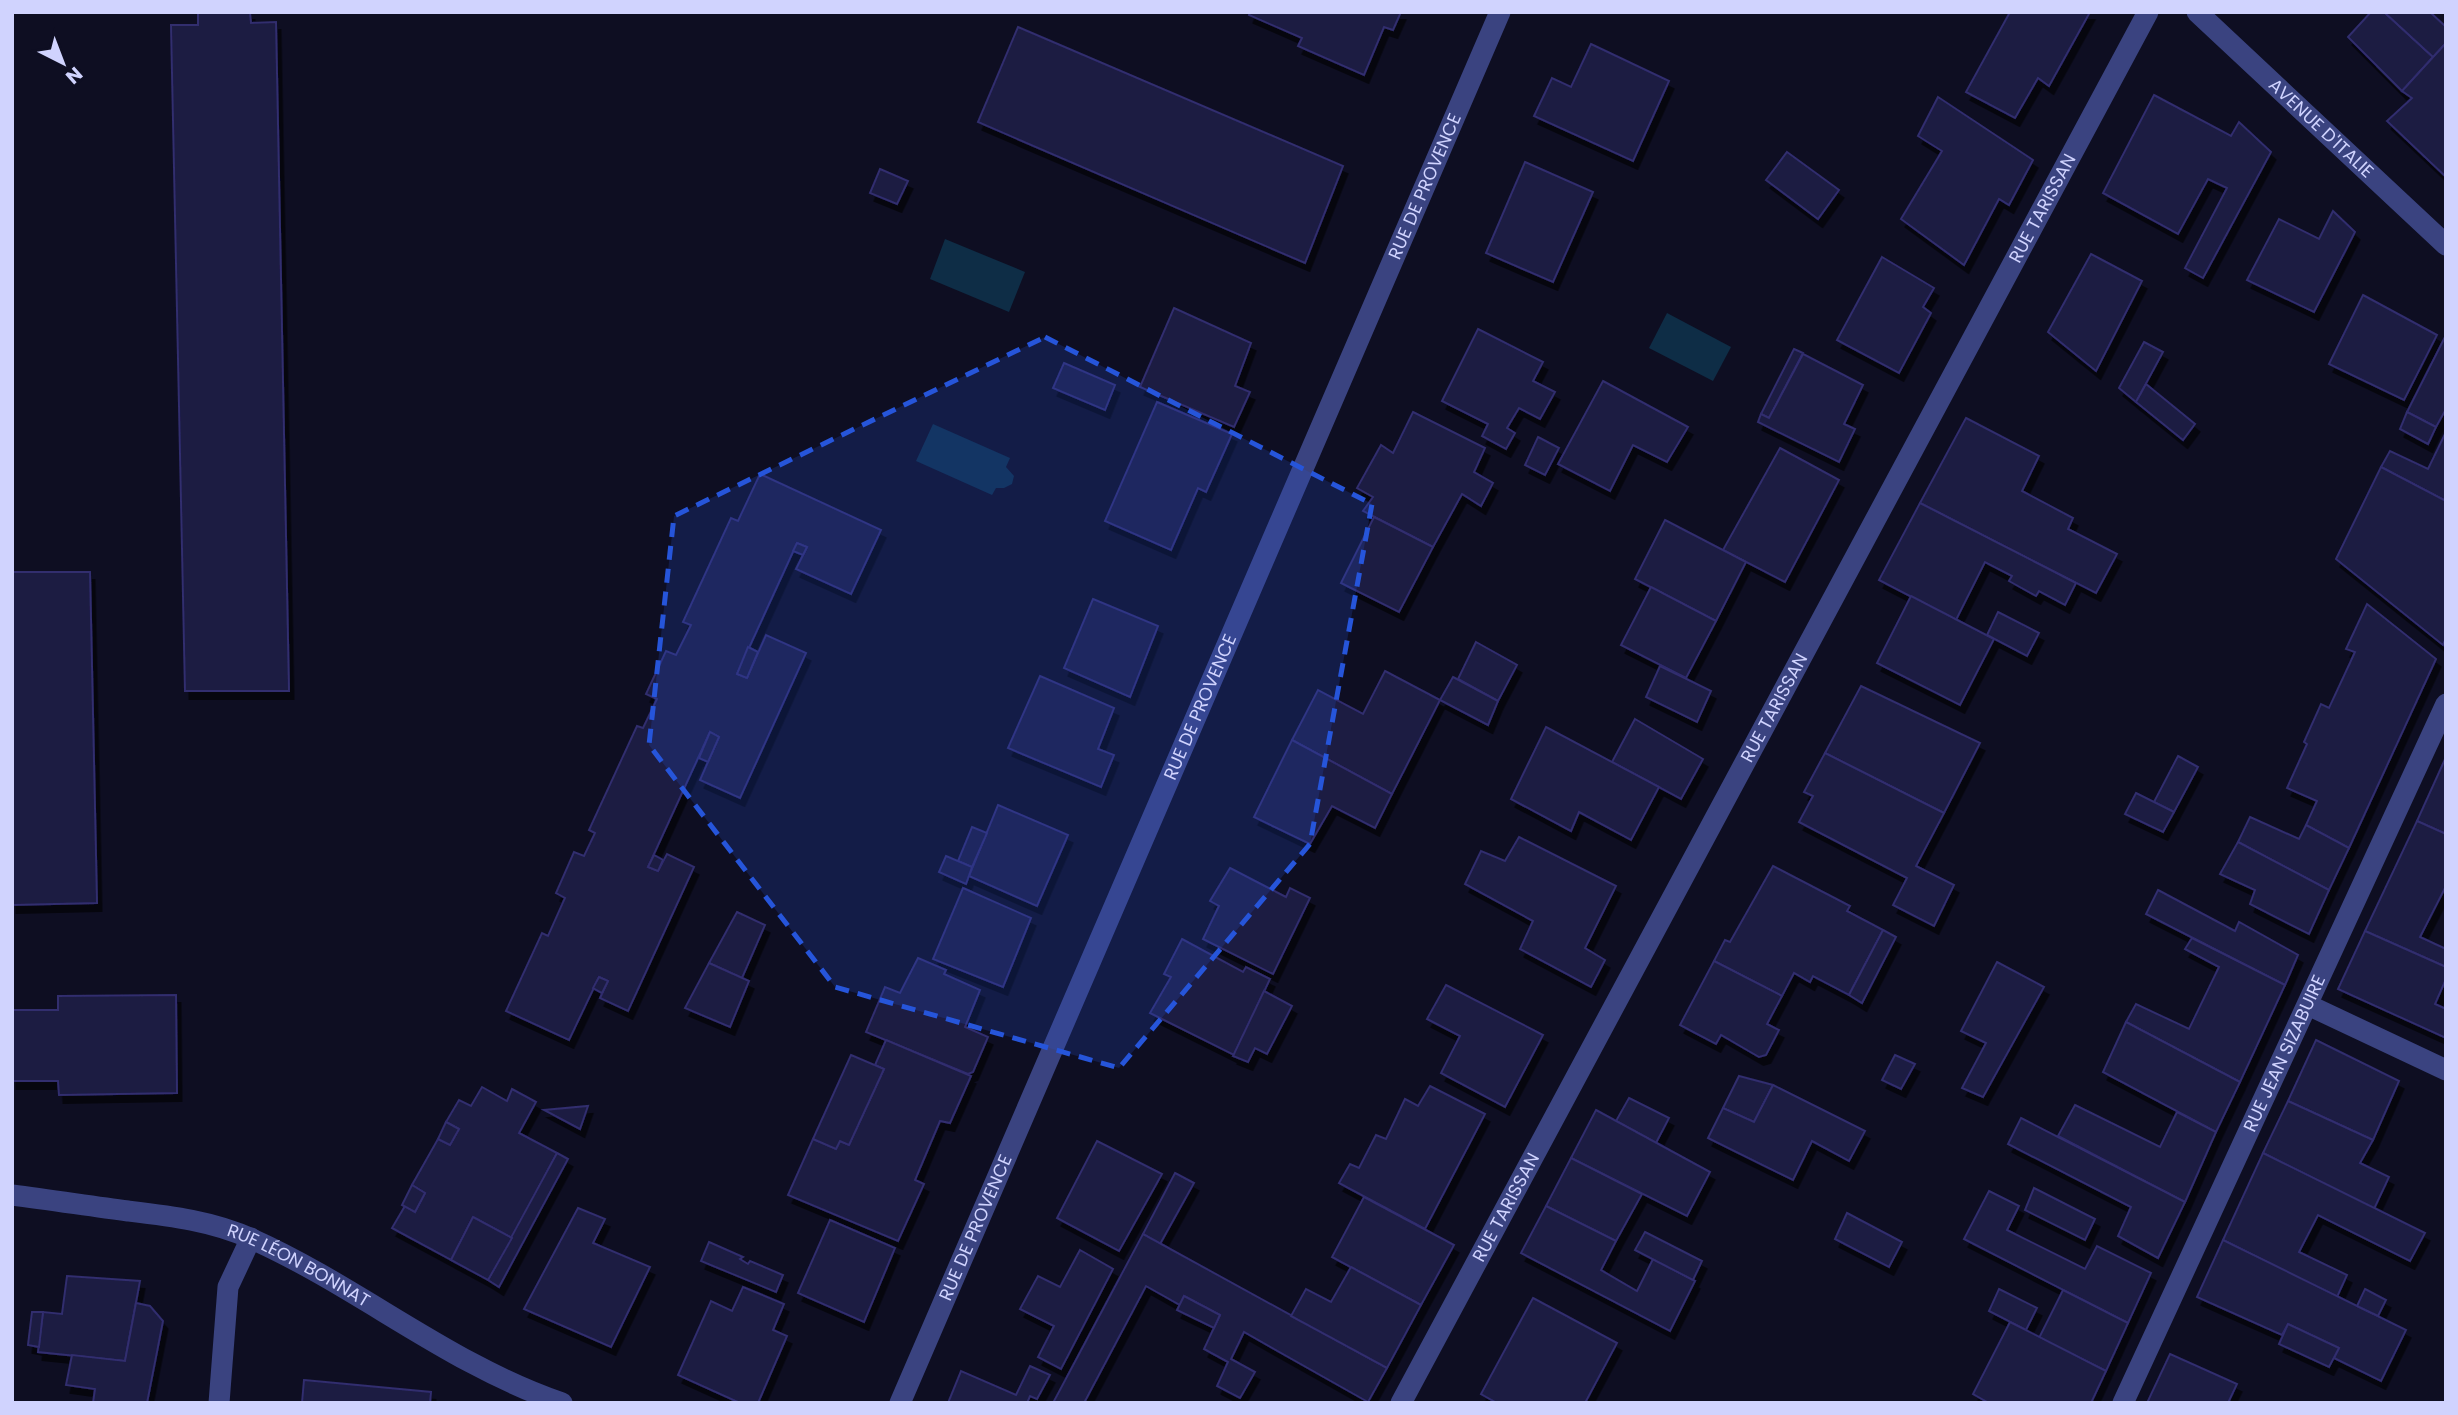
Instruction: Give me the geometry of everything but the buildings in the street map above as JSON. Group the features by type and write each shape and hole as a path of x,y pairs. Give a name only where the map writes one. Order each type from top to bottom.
{"street":[{"name":"RUE DE PROVENCE","path":"900,1403 1500,12"},
{"name":"RUE TARISSAN","path":"1401,1403 2148,12"},
{"name":"AVENUE D'ITALIE","path":"2197,12 2446,245"},
{"name":"RUE JEAN SIZABUIRE","path":"2123,1403 2446,704"},
{"path":"2308,1005 2446,1070"},
{"name":"RUE LÉON BONNAT","path":"12,1195 170,1216 217,1226 251,1238 306,1265 435,1344 529,1391 562,1403"},
{"path":"219,1403 228,1287 251,1238"}],"highlighted area":[{"path":"1045,337 1372,504 1310,844 1119,1068 835,987 649,745 674,516"}],"water":[{"path":"945,239 1025,272 1009,312 930,279"},
{"path":"1667,313 1731,347 1713,381 1649,348"},
{"path":"933,424 1010,458 1006,467 1014,476 1012,484 996,488 992,495 916,461"}]}
